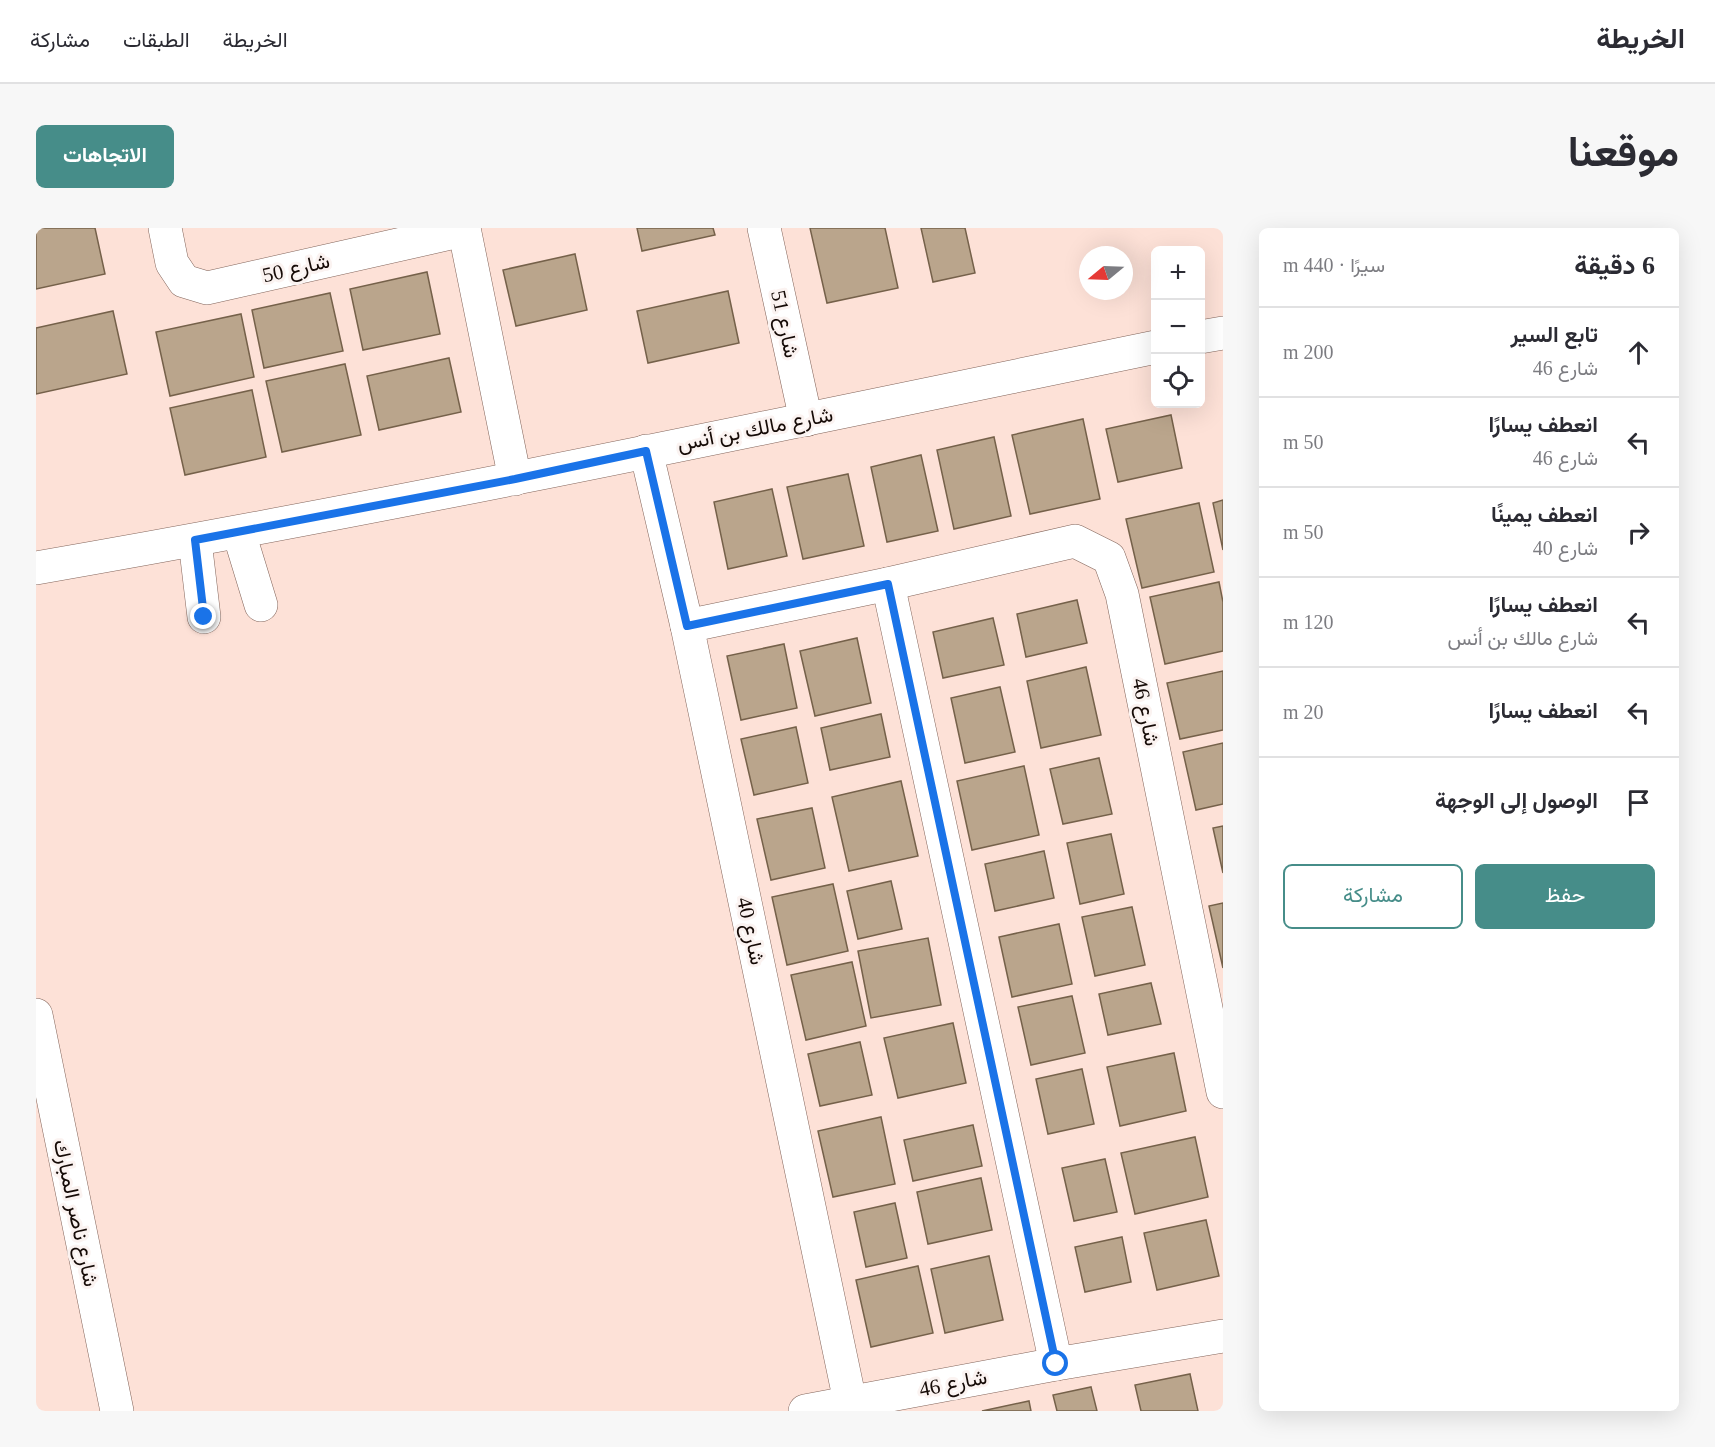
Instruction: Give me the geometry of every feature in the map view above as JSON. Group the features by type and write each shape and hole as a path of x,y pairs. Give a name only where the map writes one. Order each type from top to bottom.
{"street":[{"name":"شارع 50","path":"165,228 172,263 184,281 207,288 464,229 515,479"},
{"name":"شارع 51","path":"764,228 806,420"},
{"path":"1205,336 1223,333"},
{"name":"شارع مالك بن أنس","path":"36,568 515,479 1151,348"},
{"name":"شارع 40","path":"646,451 687,626 851,1407"},
{"path":"239,532 261,605"},
{"path":"195,540 204,617"},
{"name":"شارع 46","path":"687,626 888,584 1075,541 1109,558 1122,594 1223,1092"},
{"path":"888,584 1056,1364"},
{"name":"شارع ناصر المبارك","path":"36,1016 117,1411"},
{"path":"36,1095 58,1128"},
{"name":"شارع 46","path":"805,1411 851,1407 1056,1364 1223,1336"}],"building":[{"path":"36,228 95,228 105,274 36,289"},
{"path":"637,228 713,228 715,235 642,251"},
{"path":"810,228 885,228 898,288 827,303"},
{"path":"921,228 965,228 975,273 933,282"},
{"path":"575,254 587,310 516,326 503,270"},
{"path":"427,272 440,334 363,350 350,289"},
{"path":"728,291 739,343 648,363 637,311"},
{"path":"330,293 343,351 264,368 252,310"},
{"path":"113,311 127,374 36,394 36,328"},
{"path":"241,314 254,377 170,396 156,332"},
{"path":"449,358 461,412 379,430 367,376"},
{"path":"345,364 361,435 282,452 266,381"},
{"path":"252,390 266,457 185,475 170,408"},
{"path":"1171,415 1182,468 1118,482 1106,429"},
{"path":"1083,419 1100,499 1030,514 1012,435"},
{"path":"994,437 1011,516 954,529 937,450"},
{"path":"921,455 938,531 887,542 871,467"},
{"path":"848,474 864,546 803,559 787,487"},
{"path":"772,489 787,556 728,569 714,502"},
{"path":"1223,500 1223,550 1213,503"},
{"path":"1199,503 1214,572 1142,588 1126,519"},
{"path":"1219,582 1223,602 1223,651 1165,664 1150,597"},
{"path":"1077,600 1087,643 1026,657 1017,614"},
{"path":"993,618 1004,665 943,678 933,632"},
{"path":"857,638 871,703 815,716 800,651"},
{"path":"784,644 797,708 741,720 727,656"},
{"path":"1086,667 1101,735 1041,748 1027,681"},
{"path":"1223,671 1223,730 1180,739 1167,683"},
{"path":"1000,687 1015,752 965,763 951,698"},
{"path":"881,714 890,757 830,770 821,728"},
{"path":"796,727 808,783 754,795 741,739"},
{"path":"1223,743 1223,804 1196,810 1183,752"},
{"path":"1099,758 1112,814 1063,824 1050,769"},
{"path":"1024,766 1039,835 972,850 957,781"},
{"path":"901,781 918,856 849,871 832,797"},
{"path":"812,808 825,868 771,880 757,819"},
{"path":"1223,826 1223,873 1213,828"},
{"path":"1111,834 1124,894 1080,904 1067,843"},
{"path":"1044,851 1054,898 995,911 985,864"},
{"path":"891,881 902,929 858,939 847,891"},
{"path":"833,884 848,951 787,965 772,897"},
{"path":"1223,903 1223,968 1209,906"},
{"path":"1132,907 1145,965 1095,976 1082,917"},
{"path":"1059,924 1072,984 1012,997 999,937"},
{"path":"928,938 941,1005 871,1018 858,951"},
{"path":"852,962 866,1026 806,1040 791,975"},
{"path":"1151,983 1161,1024 1108,1035 1099,994"},
{"path":"1072,996 1085,1053 1031,1065 1018,1007"},
{"path":"953,1023 966,1083 898,1098 884,1038"},
{"path":"860,1042 872,1095 820,1106 808,1054"},
{"path":"1174,1053 1186,1111 1120,1126 1107,1067"},
{"path":"1082,1069 1094,1124 1048,1134 1036,1079"},
{"path":"881,1117 895,1184 833,1197 818,1131"},
{"path":"973,1125 982,1166 913,1181 904,1140"},
{"path":"1195,1137 1208,1197 1135,1214 1121,1153"},
{"path":"1105,1159 1117,1212 1074,1221 1062,1168"},
{"path":"981,1178 992,1230 928,1244 917,1192"},
{"path":"895,1203 907,1258 866,1267 854,1212"},
{"path":"1206,1220 1219,1276 1157,1290 1144,1233"},
{"path":"1122,1237 1131,1282 1085,1292 1075,1247"},
{"path":"989,1256 1003,1320 945,1333 931,1269"},
{"path":"918,1266 933,1333 871,1347 856,1280"},
{"path":"1190,1374 1198,1411 1141,1411 1135,1385"},
{"path":"1091,1387 1097,1411 1057,1411 1053,1395"},
{"path":"1029,1401 1031,1411 982,1411"}],"route":[{"path":"204,617 195,540 515,479 646,451 687,626 888,584 1056,1364"}]}
